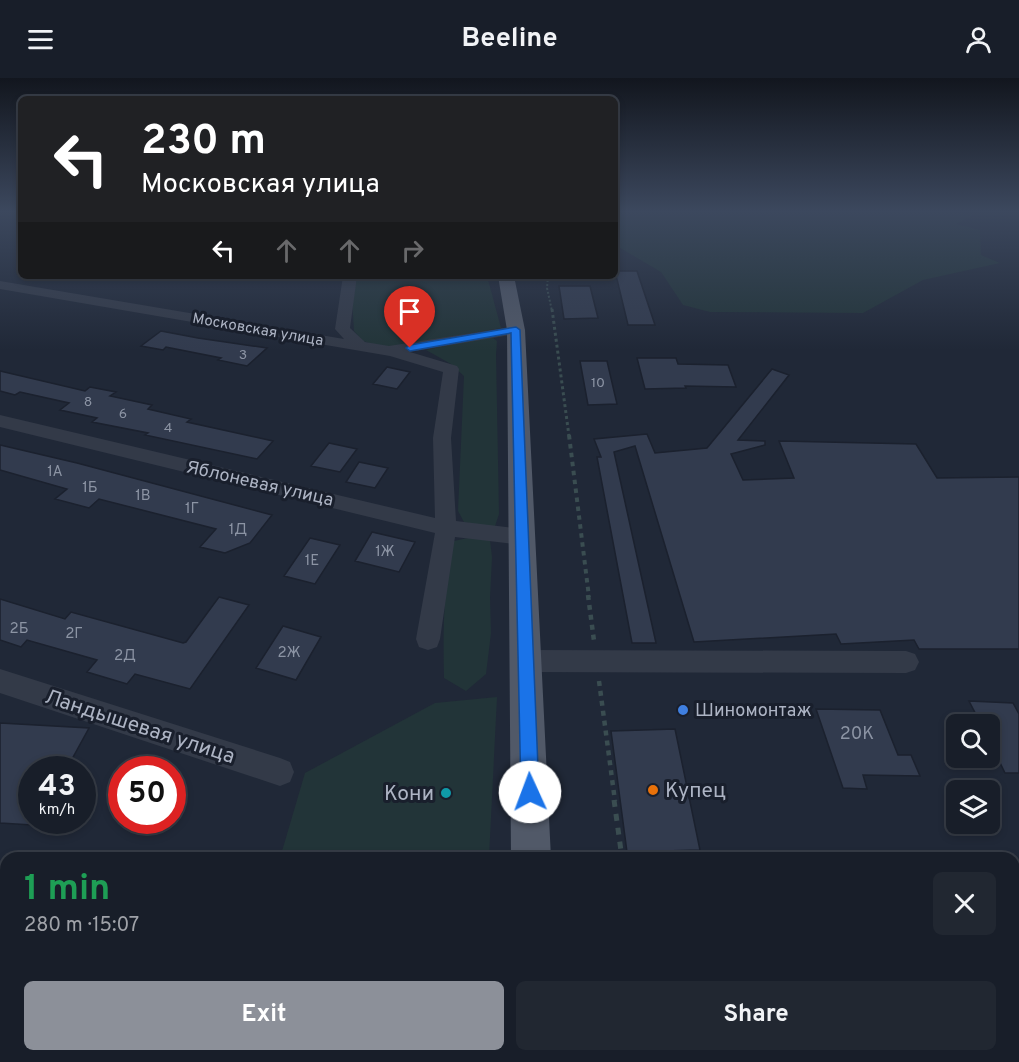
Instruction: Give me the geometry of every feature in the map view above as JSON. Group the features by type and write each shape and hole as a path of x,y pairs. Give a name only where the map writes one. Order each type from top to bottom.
{"main road":[{"path":"507,279 516,330 531,852"}],"street":[{"path":"350,279 342,329 360,345 451,369 442,438 446,528 428,639"},
{"name":"Московская улица","path":"0,285 389,351 516,330"},
{"name":"Яблоневая улица","path":"0,421 446,528 523,537"},
{"path":"526,661 906,662"},
{"name":"Ландышевая улица","path":"0,681 280,772"}],"path":[{"path":"548,279 547,288 556,330 621,852"}],"shaded area":[{"path":"637,258 988,258 1000,263 923,280 863,313 710,312 683,305 661,272"},
{"path":"355,279 488,279 501,328 386,348 363,341 354,331 352,298"},
{"path":"490,336 497,341 499,514 494,529 464,522 458,511 464,376 451,364 426,350"},
{"path":"472,537 490,540 492,557 491,633 486,674 466,691 444,678 444,609 454,541"},
{"path":"497,697 489,852 282,852 305,773 435,703"}],"building":[{"path":"618,271 637,271 655,325 628,325 617,279"},
{"path":"559,286 590,286 598,318 564,319"},
{"path":"161,331 267,348 247,366 218,360 221,358 166,347 163,350 141,346"},
{"path":"637,358 676,358 678,364 728,365 736,387 685,386 686,388 645,389"},
{"path":"580,361 607,361 617,404 588,405"},
{"path":"387,367 410,372 397,389 373,384"},
{"path":"772,369 789,375 738,440 765,441 765,445 731,454 743,480 794,478 779,441 916,444 937,478 1019,477 1019,649 919,649 914,640 841,644 836,634 694,642 635,446 614,452 656,643 632,643 597,457 601,457 594,439 647,434 655,453 707,448"},
{"path":"0,371 85,391 90,387 116,392 110,396 152,405 148,409 191,419 187,422 273,441 257,459 92,422 97,418 60,410 69,403 20,392 15,395 0,391"},
{"path":"329,443 357,449 340,472 311,466"},
{"path":"0,445 272,515 250,543 225,553 200,547 216,529 99,499 89,508 55,499 67,489 0,470"},
{"path":"359,462 388,468 375,488 346,482"},
{"path":"372,532 415,542 399,572 355,561"},
{"path":"310,538 340,545 315,584 284,576"},
{"path":"219,597 249,605 190,689 135,674 127,684 87,672 97,660 27,640 21,647 0,640 0,599 65,619 71,612 183,643"},
{"path":"283,626 321,637 296,680 256,668"},
{"path":"969,701 1013,703 1019,714 1019,773 1005,773 1000,763 1000,714 976,714"},
{"path":"816,709 880,710 898,755 911,755 920,776 863,775 867,789 843,788"},
{"path":"0,723 89,728 74,756 18,756 18,824 0,823"},
{"name":"Купец","path":"675,729 700,850 627,852 611,731"}],"place":[{"name":"Шиномонтаж","path":"683,710"},
{"name":"Купец","path":"653,790"},
{"name":"Кони","path":"446,793"}],"route":[{"path":"410,348 516,330 530,792"}]}
